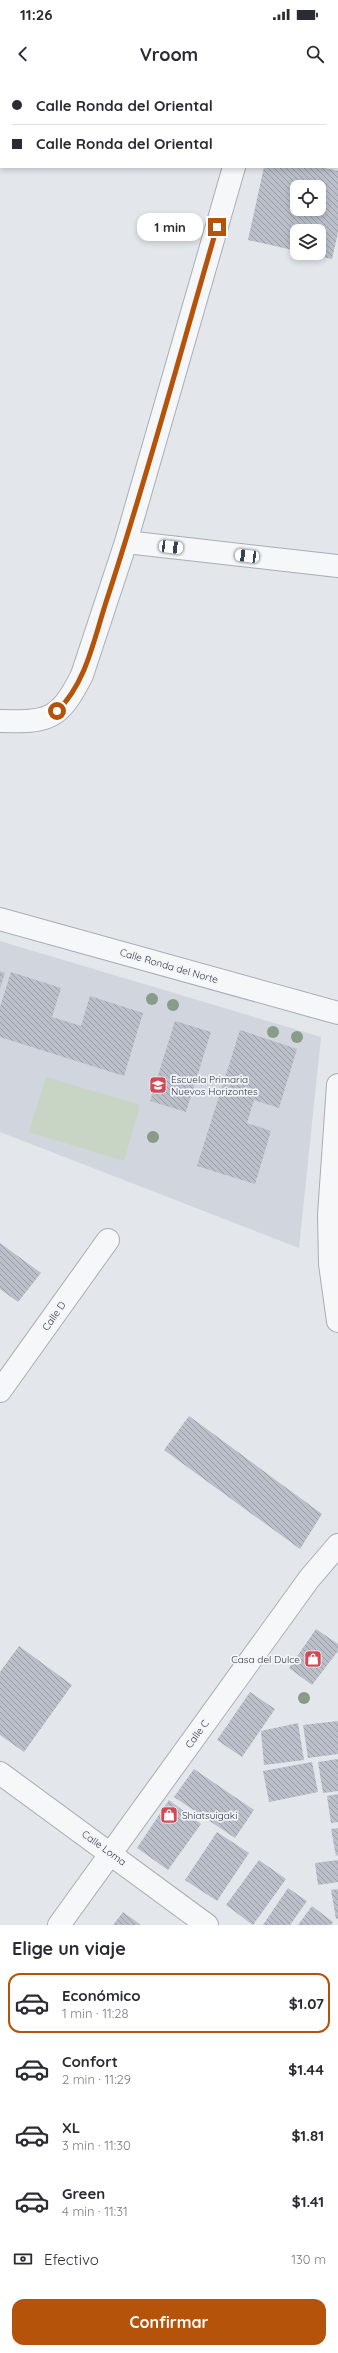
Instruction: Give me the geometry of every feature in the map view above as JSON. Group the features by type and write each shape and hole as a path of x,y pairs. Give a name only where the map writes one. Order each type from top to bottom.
{"street":[{"path":"0,721 35,721 50,717 72,694 82,675 126,542 234,168"},
{"path":"126,542 338,566"},
{"name":"Calle Ronda del Norte","path":"0,919 338,1013"},
{"path":"338,1085 329,1215 330,1264 338,1321"},
{"name":"Calle D","path":"0,1392 108,1240"},
{"name":"Calle C","path":"59,1925 309,1579 338,1545"},
{"name":"Calle Loma","path":"0,1773 111,1853 207,1925"}],"shaded area":[{"name":"Escuela Primaria Nuevos Horizontes","path":"0,941 321,1037 299,1248 0,1132"}],"green space":[{"path":"46,1077 140,1105 124,1161 29,1132"}],"building":[{"path":"264,168 324,168 338,171 338,233 332,259 326,258 326,224 290,224 290,249 248,240"},
{"path":"0,971 5,973 0,988"},
{"path":"11,972 61,988 52,1017 81,1026 90,996 143,1013 124,1076 0,1037 0,1007"},
{"path":"175,1021 211,1032 186,1112 150,1101"},
{"path":"240,1030 297,1049 279,1108 254,1100 247,1123 271,1131 255,1184 197,1166"},
{"path":"0,1243 41,1273 18,1302 0,1289"},
{"path":"189,1416 322,1514 300,1549 164,1450"},
{"name":"Casa del Dulce","path":"316,1629 338,1644 338,1651 312,1685 289,1668"},
{"path":"19,1646 72,1685 24,1752 0,1735 0,1672"},
{"path":"250,1692 275,1709 242,1757 217,1740"},
{"path":"338,1721 338,1754 308,1758 303,1725"},
{"path":"298,1723 304,1760 264,1765 261,1731"},
{"path":"338,1759 338,1791 323,1793 318,1762"},
{"path":"312,1762 318,1792 269,1802 263,1771"},
{"path":"194,1769 254,1810 235,1838 174,1797"},
{"path":"338,1794 338,1822 331,1823 327,1796"},
{"path":"169,1800 201,1824 168,1870 137,1848"},
{"path":"338,1828 338,1855 336,1856 331,1829"},
{"path":"217,1832 249,1853 217,1901 185,1880"},
{"path":"259,1860 286,1879 253,1925 226,1905"},
{"path":"338,1860 338,1882 318,1885 315,1863"},
{"path":"288,1888 307,1901 290,1925 263,1925"},
{"path":"338,1889 338,1919 336,1919 331,1890"},
{"path":"312,1906 333,1922 331,1925 298,1925"},
{"path":"123,1912 141,1925 113,1925"}],"place":[{"name":"Escuela Primaria Nuevos Horizontes","path":"158,1085"},
{"name":"Casa del Dulce","path":"313,1659"},
{"name":"Shiatsuigaki","path":"169,1815"}],"route":[{"path":"57,711 64,705 72,694 82,675 126,542 217,227"}]}
